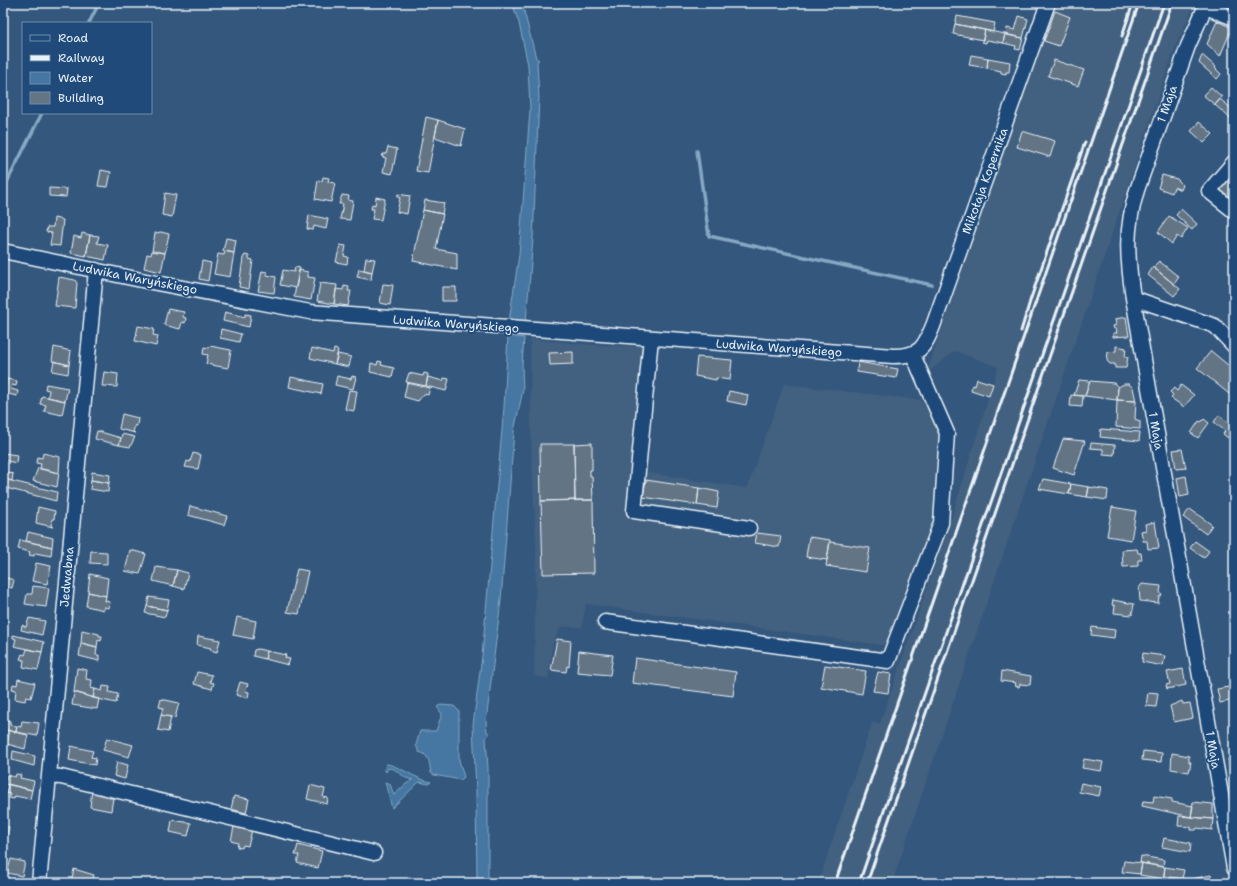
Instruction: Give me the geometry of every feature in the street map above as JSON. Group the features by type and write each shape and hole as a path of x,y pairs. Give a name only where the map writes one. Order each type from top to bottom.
{"street":[{"name":"Mikołaja Kopernika","path":"913,355 920,350 926,342 933,326 1048,3"},
{"path":"1206,5 1234,18"},
{"name":"1 Maja","path":"1206,5 1188,46 1130,214 1127,241 1133,298 1234,868"},
{"path":"1234,162 1209,190 1234,211"},
{"name":"Ludwika Waryńskiego","path":"3,251 310,312 893,356 913,355"},
{"name":"Jedwabna","path":"39,883 96,270"},
{"path":"1133,298 1215,326 1234,346"},
{"path":"651,338 634,511 749,528"},
{"path":"605,622 888,661 941,523 947,433 913,355"},
{"path":"49,776 61,777 374,852"}],"shaded area":[{"path":"1055,3 1195,3 1175,48 892,883 818,883 872,723 880,723 950,522 998,367 955,351 926,374"},
{"path":"530,339 592,345 640,346 655,351 643,472 747,488 784,384 921,400 943,435 933,521 888,646 586,604 582,627 561,627 553,643 548,678 534,676 536,548 531,440"}],"water":[{"path":"512,3 522,3 536,58 539,60 537,62 539,98 533,239 526,322 509,321 519,255 530,110 528,65 519,23"},
{"path":"508,336 524,338 522,365 523,390 514,431 501,600 486,722 487,732 490,734 486,738 488,768 488,883 477,883 476,791 473,725 482,656 504,407"},
{"path":"440,705 454,706 459,711 459,760 464,777 461,780 434,775 431,773 427,757 423,753 419,752 416,745 420,731 436,731 442,714 437,707"},
{"path":"386,764 425,781 431,782 429,784 419,782 392,808 385,782 390,784 394,795 413,780 406,778 394,769 388,768 386,772 384,769"}],"building":[{"path":"864,3 884,3 883,7"},
{"path":"1055,11 1070,17 1059,46 1044,41"},
{"path":"957,16 995,23 993,32 955,24"},
{"path":"1019,16 1028,19 1023,38 1006,35 1007,28 1015,30"},
{"path":"1217,21 1232,28 1220,56 1207,44"},
{"path":"955,24 985,30 983,40 953,34"},
{"path":"985,30 1005,34 1003,43 987,40 986,43 982,42"},
{"path":"1005,34 1023,38 1020,50 1015,49 1016,46 1003,43"},
{"path":"971,55 988,58 987,68 969,65"},
{"path":"1202,55 1216,67 1215,68 1221,74 1217,79 1199,63"},
{"path":"988,58 1010,62 1009,72 1006,72 1006,74 1001,73 1001,71 987,68"},
{"path":"1054,60 1084,70 1078,86 1048,76"},
{"path":"1211,87 1222,97 1215,105 1203,95"},
{"path":"1220,99 1232,109 1234,108 1234,118 1232,120 1215,105"},
{"path":"426,117 438,120 428,173 416,171"},
{"path":"438,120 465,129 461,146 435,137"},
{"path":"1199,122 1213,134 1204,143 1191,131"},
{"path":"1022,131 1055,141 1050,157 1017,147"},
{"path":"388,147 397,149 392,174 383,172 386,158 382,157 383,154 386,154"},
{"path":"1234,168 1234,201 1217,187"},
{"path":"101,170 111,172 108,187 98,186"},
{"path":"1162,175 1177,179 1183,185 1181,190 1174,187 1172,193 1158,188"},
{"path":"323,177 329,178 328,182 335,183 331,202 315,199 318,180 322,181"},
{"path":"49,188 67,189 66,197 49,196"},
{"path":"165,193 176,195 172,217 162,215"},
{"path":"398,194 410,196 407,214 397,212 400,198 397,197"},
{"path":"342,195 349,196 348,200 353,201 350,220 340,219 343,204 339,204"},
{"path":"376,197 385,199 381,220 372,219 374,209 371,209 372,204 375,205"},
{"path":"425,200 444,203 442,214 423,210"},
{"path":"1181,209 1197,224 1192,230 1176,215"},
{"path":"423,210 443,214 436,249 457,253 457,270 413,261"},
{"path":"309,215 328,219 326,229 314,226 313,230 307,229"},
{"path":"1169,216 1188,228 1181,239 1177,236 1172,244 1158,232"},
{"path":"54,218 63,220 60,246 50,245 52,233 46,232 47,227 53,227"},
{"path":"161,232 169,234 165,253 152,251 155,233"},
{"path":"82,233 90,235 86,256 71,253 74,236 81,238"},
{"path":"90,235 99,236 97,243 108,245 105,260 86,256"},
{"path":"226,238 236,240 234,253 223,251"},
{"path":"340,245 346,246 344,256 348,257 347,264 336,262"},
{"path":"152,251 165,253 161,272 144,268 147,254 151,255"},
{"path":"225,251 234,253 230,277 214,274 218,254 224,255"},
{"path":"245,255 249,256 249,259 253,260 249,289 239,287 243,258"},
{"path":"366,258 375,259 372,272 364,270"},
{"path":"202,261 211,263 208,281 199,279"},
{"path":"1159,261 1179,277 1174,284 1153,267"},
{"path":"295,267 300,268 296,288 280,285 283,270 294,272"},
{"path":"1153,267 1180,289 1174,296 1148,275"},
{"path":"359,269 372,272 371,280 357,277"},
{"path":"299,270 308,272 308,277 315,278 311,300 294,297"},
{"path":"262,271 267,272 267,275 276,277 274,293 258,291"},
{"path":"59,277 75,280 77,283 75,308 55,306"},
{"path":"320,283 337,285 334,304 317,301"},
{"path":"383,284 393,285 390,305 380,303"},
{"path":"344,286 349,287 348,291 351,291 348,306 334,304 336,289 343,290"},
{"path":"442,287 456,287 456,301 442,301"},
{"path":"168,309 184,312 183,317 186,318 185,323 182,322 180,329 164,325"},
{"path":"225,312 245,317 245,314 251,315 249,327 223,321"},
{"path":"1126,317 1129,336 1113,337 1113,333 1117,333 1113,326 1116,325 1115,319"},
{"path":"138,326 154,329 153,335 158,336 156,346 135,341"},
{"path":"221,329 241,334 239,342 220,338"},
{"path":"210,346 231,350 228,368 206,364 208,355 203,354 204,347 209,348"},
{"path":"1116,346 1126,348 1125,357 1128,357 1126,368 1115,368 1115,364 1110,364 1107,361 1108,352 1116,351"},
{"path":"54,347 71,351 69,365 52,361"},
{"path":"312,348 333,353 334,349 338,350 335,364 310,358"},
{"path":"1211,351 1234,370 1234,398 1197,368"},
{"path":"573,352 573,364 550,365 549,353"},
{"path":"338,354 351,357 349,367 335,364"},
{"path":"697,357 732,360 730,380 716,378 716,380 695,376"},
{"path":"54,361 69,365 68,374 52,371"},
{"path":"378,361 382,362 381,365 394,368 392,377 370,372 371,363 377,365"},
{"path":"858,362 898,369 896,378 857,372"},
{"path":"104,372 118,374 117,387 102,386"},
{"path":"409,373 423,376 424,373 428,374 426,386 406,382"},
{"path":"337,376 351,379 352,376 356,377 353,389 335,385"},
{"path":"291,377 323,384 321,394 289,387"},
{"path":"428,377 443,381 444,378 449,379 446,391 426,386"},
{"path":"7,379 17,381 16,386 12,385 11,389 18,391 17,396 4,393"},
{"path":"977,379 993,384 989,396 971,390 972,385 975,386"},
{"path":"1079,380 1090,381 1085,396 1074,395"},
{"path":"1090,381 1114,383 1118,387 1117,400 1085,396"},
{"path":"407,383 430,388 428,395 424,394 418,401 404,397"},
{"path":"46,384 68,388 65,401 48,397 49,390 45,389"},
{"path":"1124,384 1129,384 1133,388 1136,401 1117,400 1118,387"},
{"path":"1181,385 1194,395 1184,407 1171,398 1173,395 1170,392 1174,388 1177,391"},
{"path":"349,390 357,391 354,411 345,409"},
{"path":"729,391 748,395 746,405 727,401"},
{"path":"1071,395 1083,396 1082,407 1070,406"},
{"path":"42,396 65,401 62,415 44,411 46,405 40,404"},
{"path":"1117,400 1136,401 1135,419 1140,421 1140,429 1116,427"},
{"path":"122,414 138,418 137,426 135,425 133,432 135,433 119,429"},
{"path":"1219,415 1234,427 1228,438 1223,434 1225,431 1214,422"},
{"path":"1204,419 1209,423 1198,438 1191,433 1199,421 1201,422"},
{"path":"1101,429 1140,432 1139,441 1100,437"},
{"path":"97,431 121,438 119,445 95,439"},
{"path":"122,434 135,437 130,447 119,445"},
{"path":"1063,439 1085,441 1074,475 1053,468"},
{"path":"592,443 592,470 590,470 590,476 592,476 593,500 575,500 574,444"},
{"path":"1091,443 1115,445 1114,455 1103,454 1103,449 1090,448"},
{"path":"540,444 574,444 575,500 541,501"},
{"path":"1182,449 1186,468 1176,469 1173,450"},
{"path":"3,453 17,455 16,463 3,460"},
{"path":"43,453 60,457 59,473 40,469 41,464 36,463 37,457 42,458"},
{"path":"193,453 201,455 198,469 185,467 187,461 190,462"},
{"path":"38,468 59,473 57,487 33,481"},
{"path":"3,471 13,474 12,481 3,479"},
{"path":"92,472 110,475 109,483 91,480"},
{"path":"1186,476 1189,495 1180,497 1177,478"},
{"path":"1043,479 1071,484 1069,494 1039,489"},
{"path":"8,480 57,492 56,501 6,488"},
{"path":"91,480 109,483 108,492 90,489"},
{"path":"646,480 699,488 697,505 643,497"},
{"path":"1071,484 1089,487 1087,497 1069,494"},
{"path":"1089,487 1108,490 1107,500 1087,497"},
{"path":"699,488 719,492 717,508 697,505"},
{"path":"593,500 594,573 543,574 541,501"},
{"path":"190,506 227,516 224,525 188,515"},
{"path":"38,507 55,511 51,526 53,527 36,523"},
{"path":"1112,507 1136,511 1131,540 1107,536"},
{"path":"1190,509 1212,525 1206,534 1183,517"},
{"path":"1155,522 1159,548 1148,549 1147,541 1143,541 1141,531 1146,530 1145,524"},
{"path":"28,532 53,538 52,547 26,541"},
{"path":"757,533 781,536 779,547 755,543"},
{"path":"809,537 830,540 827,560 806,557"},
{"path":"20,540 52,547 51,556 35,553 34,556 29,555 30,552 18,549"},
{"path":"1195,541 1209,551 1204,558 1190,548"},
{"path":"830,542 870,548 866,572 826,566"},
{"path":"1137,549 1138,553 1141,553 1142,560 1138,560 1138,566 1123,567 1122,550"},
{"path":"130,550 146,554 140,574 125,571"},
{"path":"91,551 107,552 107,564 90,563"},
{"path":"36,563 51,566 47,584 32,581"},
{"path":"156,567 177,570 173,586 153,581"},
{"path":"297,569 308,571 299,614 287,612"},
{"path":"177,570 188,573 184,589 173,586"},
{"path":"90,574 108,578 106,596 88,592"},
{"path":"3,577 14,580 12,588 3,586"},
{"path":"1142,584 1161,586 1160,592 1162,595 1159,597 1158,603 1140,601 1139,588"},
{"path":"33,586 49,588 46,607 25,604 27,594 32,594"},
{"path":"88,592 106,596 105,601 110,602 109,608 104,607 104,610 86,606"},
{"path":"149,597 169,600 167,610 147,606"},
{"path":"1113,600 1134,604 1132,615 1114,613 1115,606 1112,605"},
{"path":"147,606 167,610 165,617 145,613"},
{"path":"237,617 256,621 253,639 233,635"},
{"path":"29,618 45,621 42,635 21,630 22,625 26,627"},
{"path":"1092,627 1115,630 1114,638 1091,635"},
{"path":"82,630 102,636 101,641 98,640 97,647 81,643"},
{"path":"13,635 44,642 42,652 14,646 16,639 13,638"},
{"path":"198,636 220,640 217,652 210,650 211,648 197,645"},
{"path":"557,639 571,641 569,667 567,666 566,672 551,670"},
{"path":"81,643 97,647 96,655 99,655 99,661 79,656"},
{"path":"27,649 42,652 38,670 23,667 24,660 20,659 22,654 25,655"},
{"path":"258,649 267,651 265,659 253,656 254,650"},
{"path":"267,651 286,655 285,658 290,659 288,665 265,659"},
{"path":"579,651 613,655 610,675 577,672"},
{"path":"1143,653 1165,656 1163,666 1142,662"},
{"path":"635,658 736,672 733,696 632,683"},
{"path":"825,665 866,671 862,694 821,687"},
{"path":"77,668 87,670 86,679 92,680 91,688 95,689 93,698 74,692"},
{"path":"1183,669 1186,685 1167,689 1166,685 1170,684 1167,672"},
{"path":"1002,671 1031,676 1030,685 1020,684 1019,687 1015,686 1016,683 1001,681"},
{"path":"197,672 212,675 210,682 214,683 212,689 194,684"},
{"path":"878,672 891,674 888,693 873,691"},
{"path":"18,679 35,683 31,698 26,697 25,701 15,699 16,690 12,689 13,684 17,685"},
{"path":"240,682 248,684 245,691 249,692 248,698 236,695"},
{"path":"103,686 110,687 109,692 118,694 116,703 93,698 95,689 102,691"},
{"path":"1234,686 1234,700 1220,703 1217,689"},
{"path":"74,692 99,699 97,709 72,705"},
{"path":"1148,692 1158,693 1156,707 1146,706"},
{"path":"161,699 179,703 175,718 161,715 163,708 159,707"},
{"path":"1182,701 1183,704 1190,703 1193,718 1174,722 1170,706"},
{"path":"161,715 171,717 168,732 158,730"},
{"path":"3,719 10,721 10,725 17,726 16,732 3,729"},
{"path":"22,721 39,723 37,736 16,732 17,726 21,727"},
{"path":"5,730 28,735 25,749 7,744 9,736 4,734"},
{"path":"107,738 133,745 129,757 103,750"},
{"path":"71,746 93,751 91,757 96,758 95,765 69,760"},
{"path":"13,751 35,756 34,766 12,760"},
{"path":"1143,751 1162,753 1161,762 1142,760"},
{"path":"1172,753 1189,756 1189,762 1191,762 1189,772 1171,769"},
{"path":"1234,758 1234,777 1231,777 1228,759"},
{"path":"1084,759 1103,762 1101,771 1082,768"},
{"path":"117,762 128,765 125,779 114,776"},
{"path":"16,774 21,775 20,778 34,781 32,790 5,784 7,775 15,777"},
{"path":"1081,783 1101,787 1099,796 1079,792"},
{"path":"8,784 32,790 30,799 15,796 14,799 9,798 10,794 6,793"},
{"path":"310,785 325,789 323,797 328,798 327,804 307,799"},
{"path":"92,789 109,792 109,798 113,798 111,811 90,807"},
{"path":"234,796 249,799 246,813 231,809"},
{"path":"1154,796 1172,799 1172,802 1193,806 1191,817 1142,806 1143,801 1153,802"},
{"path":"1193,802 1213,804 1213,819 1191,817"},
{"path":"1179,816 1213,819 1212,830 1197,828 1196,830 1191,830 1191,827 1178,826"},
{"path":"172,820 191,823 188,836 170,832"},
{"path":"235,822 253,826 248,846 243,845 242,848 237,847 238,843 231,841"},
{"path":"3,826 9,827 4,845 3,845"},
{"path":"1164,838 1191,843 1190,852 1162,847"},
{"path":"298,845 322,851 318,868 297,863 299,855 295,855"},
{"path":"1141,856 1164,860 1163,867 1140,863"},
{"path":"11,859 25,862 22,876 7,873"},
{"path":"1124,861 1142,863 1140,874 1122,872"},
{"path":"1142,863 1165,867 1163,879 1140,875"},
{"path":"1165,867 1184,870 1182,879 1164,876"},
{"path":"74,869 94,875 92,883 71,883"},
{"path":"1211,875 1212,883 1193,883 1192,879"}],"waterway":[{"path":"90,22 99,3"},
{"path":"3,190 41,114"},
{"path":"697,151 709,236 932,285"}],"railway":[{"path":"1122,36 1133,3"},
{"path":"835,883 1139,3"},
{"path":"859,883 1164,3"},
{"path":"867,883 1172,3"},
{"path":"1021,331 1085,142"}]}
